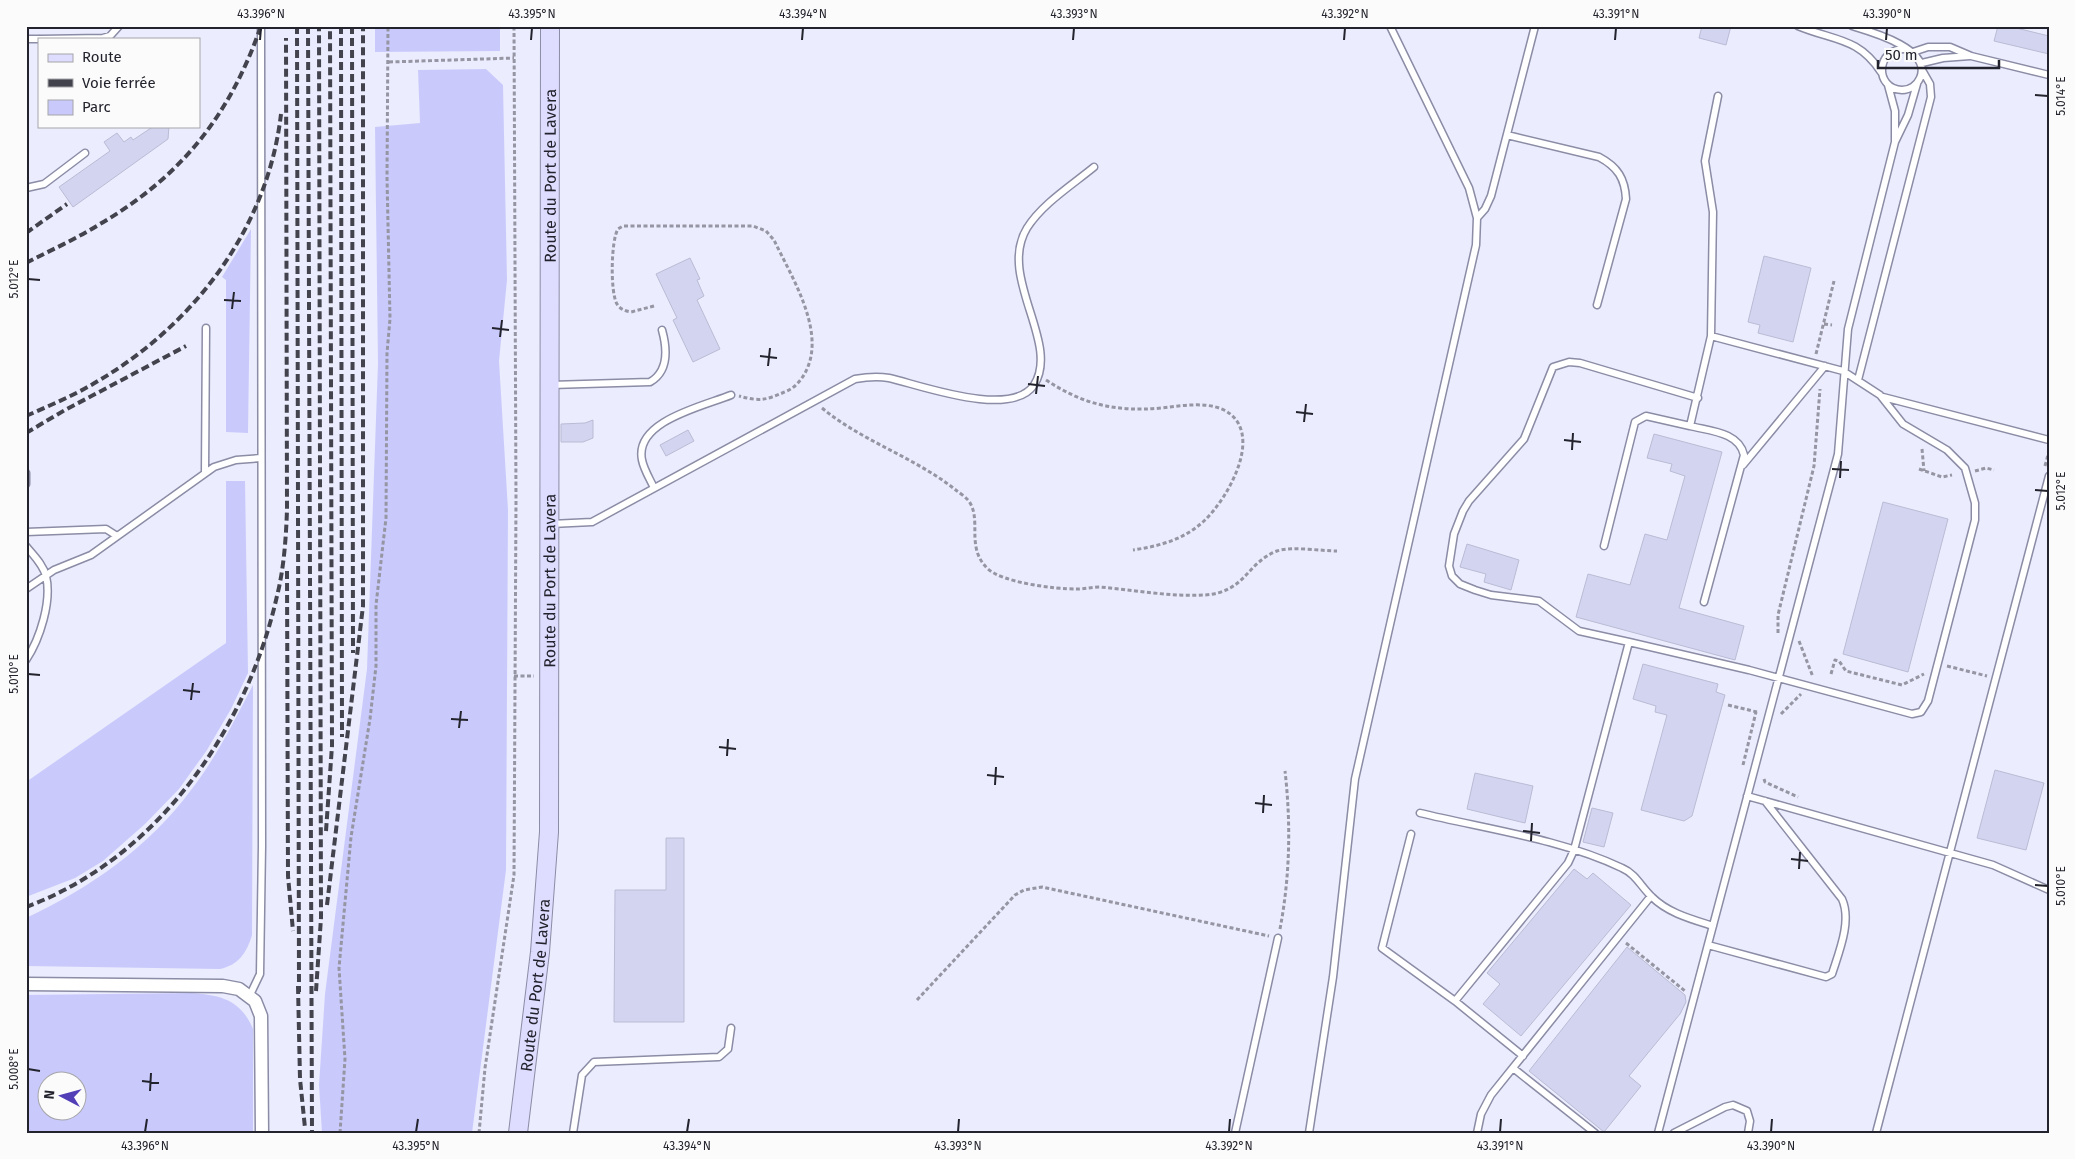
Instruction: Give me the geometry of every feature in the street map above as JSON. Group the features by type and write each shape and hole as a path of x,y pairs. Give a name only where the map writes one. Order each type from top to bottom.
{"street":[{"name":"Route du Port de Lavera","path":"518,1133 540,952 549,832 550,26"},
{"path":"26,984 223,986 239,989 255,1001 261,1016 262,1133"}],"lane":[{"path":"103,38 110,36 119,26"},
{"path":"250,997 260,974 261,26"},
{"path":"1309,1133 1334,968 1354,779 1476,245 1477,218 1469,188 1390,26"},
{"path":"1477,218 1491,196 1535,26"},
{"path":"1798,26 1856,46 1874,60 1888,84 1895,111 1895,142"},
{"path":"1852,26 1910,50 1922,66 1930,84 1931,97 1858,380"},
{"path":"1882,73 1882,66 1887,55 1893,50 1950,46 1971,56 2049,75"},
{"path":"1922,66 1943,58 1971,56"},
{"path":"1658,1133 1838,454 1843,371 1848,329 1895,142 1908,116 1922,66"},
{"path":"1888,84 1899,90 1906,89 1918,82"},
{"path":"1690,426 1712,336 1713,212 1705,160 1718,96"},
{"path":"1507,135 1600,157 1611,163 1620,174 1625,186 1626,199 1597,305"},
{"path":"26,188 44,184 84,153"},
{"path":"550,524 592,522 855,379 868,377 888,378 937,392 974,399 1002,399 1020,396 1033,387 1039,376 1042,363 1018,263 1020,244 1028,228 1040,213 1094,167"},
{"path":"204,473 206,328"},
{"path":"550,385 650,382 662,370 666,357 666,345 662,330"},
{"path":"1698,398 1580,363 1569,362 1552,366 1524,439 1462,511 1454,534 1449,566 1452,576 1460,584 1491,595 1539,601 1579,631 1778,678 1912,714 1921,712 1928,701 1975,520 1975,503 1964,468 1956,457 1903,424 1883,397 1843,371 1712,336"},
{"path":"1741,468 1825,366"},
{"path":"654,488 641,459 645,437 661,423 731,395"},
{"path":"1883,397 2049,440"},
{"path":"1604,546 1635,422 1646,416 1738,440 1744,455 1704,602"},
{"path":"26,589 46,576 91,554 204,473 226,461 261,458"},
{"path":"26,473 26,484"},
{"path":"1876,1133 2049,476"},
{"path":"26,532 106,529 117,536"},
{"path":"26,546 46,576 46,601 41,624 32,651 26,660"},
{"path":"1455,1001 1568,863 1574,850 1629,642"},
{"path":"1747,796 1993,864 2049,890"},
{"path":"1708,945 1826,977 1832,974 1847,909 1842,899 1765,801"},
{"path":"1420,813 1574,850 1625,869 1634,875 1651,896 1668,910 1713,926"},
{"path":"1411,834 1382,948 1455,1001 1523,1056"},
{"path":"1477,1133 1486,1103 1651,896"},
{"path":"1235,1133 1278,938"},
{"path":"573,1133 582,1075 594,1062 719,1057 728,1049 731,1028"},
{"path":"1513,1068 1595,1133"},
{"path":"1674,1133 1724,1106 1733,1105 1747,1111 1750,1120 1748,1133"}],"path":[{"path":"340,1133 345,1059 340,968 351,837 370,719 376,666 376,606 386,518 387,352 390,319 387,177 388,26"},
{"path":"479,1133 485,1068 514,875 516,501 514,26"},
{"path":"389,62 514,58"},
{"path":"654,306 630,312 618,306 614,297 613,242 618,229 623,226 746,226 766,231 774,240 811,326 813,345 810,362 803,378 791,390 764,401 731,395"},
{"path":"1816,357 1834,281"},
{"path":"1824,324 1832,325"},
{"path":"1039,376 1069,395 1092,404 1114,409 1206,405 1223,410 1236,419 1242,434 1242,453 1236,474 1220,503 1204,521 1184,535 1161,546 1132,550"},
{"path":"1778,634 1778,615 1814,466 1820,383"},
{"path":"813,401 848,427 936,474 968,500 974,519 974,539 978,555 986,568 997,575 1059,589 1097,587 1156,594 1206,595 1227,591 1240,584 1264,557 1279,550 1338,551"},
{"path":"1972,471 1986,468 1994,470"},
{"path":"1919,469 1942,477 1952,475"},
{"path":"1799,639 1815,680"},
{"path":"1831,674 1835,660 1839,661 1846,671 1902,685 1923,676 1926,671"},
{"path":"1947,666 1988,676"},
{"path":"1778,717 1804,692"},
{"path":"1728,705 1759,713 1761,705"},
{"path":"917,1000 1015,895 1033,887 1042,887 1278,938 1289,870 1290,809 1285,771"},
{"path":"1762,775 1765,782 1798,797"},
{"path":"1626,942 1687,993"}],"green space":[{"path":"375,26 500,26 500,51 375,52"},
{"path":"486,69 503,85 507,280 499,361 508,510 506,870 472,1133 322,1133 319,1085 325,994 367,669 378,363 375,127 420,123 418,70"},
{"path":"251,229 248,433 226,432 226,280 222,277"},
{"path":"226,481 245,481 248,673 231,709 207,750 179,789 145,824 103,861 75,878 26,897 26,782 226,643"},
{"path":"253,685 252,935 248,947 241,957 227,967 220,969 26,966 26,918 73,894 95,880 137,848 156,830 174,811 209,765"},
{"path":"191,993 212,995 236,1005 248,1019 253,1029 253,1133 26,1133 26,995"}],"building":[{"path":"1702,26 1731,26 1726,45 1699,38"},
{"path":"1998,26 2008,26 2049,36 2049,54 1994,41"},
{"path":"151,128 169,128 168,139 73,207 59,187 110,151 104,142 117,133 124,142 131,137 133,140"},
{"path":"1764,256 1811,268 1793,342 1758,333 1760,325 1748,322"},
{"path":"690,258 700,279 697,280 704,296 697,300 720,349 693,362 673,320 677,318 656,274"},
{"path":"593,420 593,438 583,442 561,442 561,424 585,423"},
{"path":"688,430 694,441 666,456 660,445"},
{"path":"1654,434 1722,452 1679,608 1744,626 1735,660 1576,617 1588,574 1630,585 1645,534 1667,540 1685,476 1670,471 1672,464 1647,458"},
{"path":"1883,502 1948,519 1908,672 1843,654"},
{"path":"1467,544 1519,560 1511,590 1484,582 1486,574 1460,567"},
{"path":"1643,664 1718,684 1716,692 1725,695 1692,816 1684,821 1641,810 1667,715 1655,712 1656,706 1633,699"},
{"path":"1995,770 2044,783 2026,850 1977,838"},
{"path":"1475,773 1533,786 1525,823 1467,809"},
{"path":"1592,808 1613,813 1604,847 1583,842"},
{"path":"666,838 684,838 684,1022 614,1022 615,890 666,890"},
{"path":"1574,869 1587,879 1593,873 1631,905 1521,1036 1483,1004 1500,984 1487,973"},
{"path":"1627,947 1685,995 1686,1002 1680,1014 1629,1076 1641,1086 1604,1132 1529,1071"}],"railway":[{"path":"26,263 100,224 129,205 179,164 218,115 249,58 261,26"},
{"path":"297,26 299,992"},
{"path":"308,26 312,1133"},
{"path":"316,991 321,918 319,26"},
{"path":"326,831 332,746 330,26"},
{"path":"341,26 342,737"},
{"path":"352,26 353,653"},
{"path":"327,905 363,606 363,26"},
{"path":"26,907 73,885 117,856 156,822 190,783 219,740 244,694 263,646 281,575 287,510 286,38"},
{"path":"26,416 89,386 133,358 166,331 195,301 221,268 243,233 261,195 273,156 281,114"},
{"path":"26,233 67,204"},
{"path":"26,433 65,410 186,346"},
{"path":"287,571 288,876 293,931"},
{"path":"298,986 300,1079 305,1128"}]}
